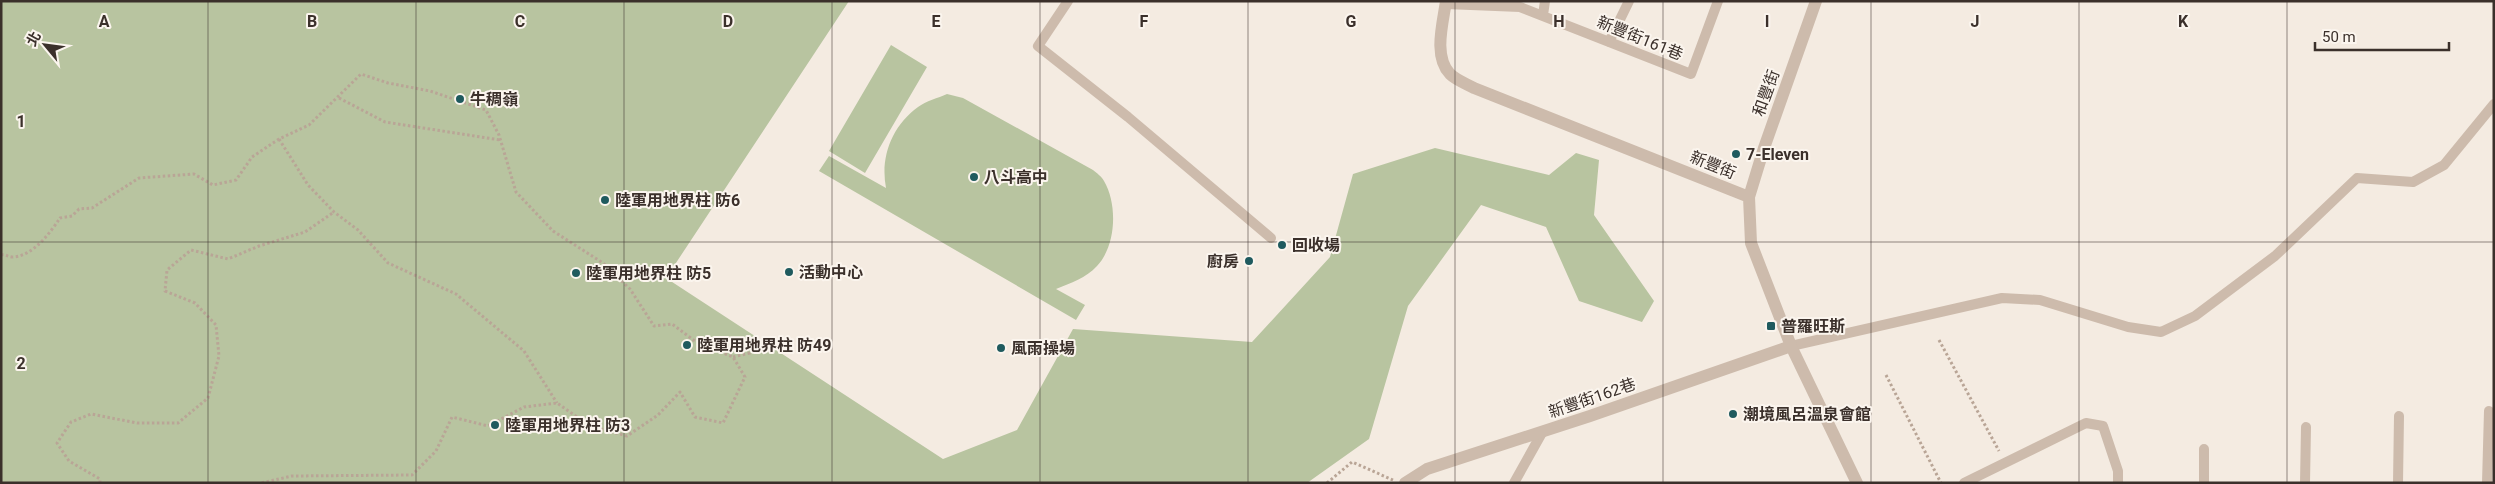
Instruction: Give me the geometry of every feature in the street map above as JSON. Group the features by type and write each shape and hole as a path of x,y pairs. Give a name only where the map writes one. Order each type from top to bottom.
{"street":[{"name":"和豐街","path":"1749,197 1764,148 1816,1"},
{"name":"新豐街","path":"1446,3 1441,28 1441,56 1450,74 1474,88 1749,197 1750,243 1791,346 1857,483"},
{"name":"新豐街162巷","path":"1405,483 1427,469 1543,432 1791,346"}],"lane":[{"path":"1068,1 1038,46 1128,117 1271,238"},
{"path":"1543,16 1546,1"},
{"path":"1609,42 1628,1"},
{"name":"新豐街161巷","path":"1446,3 1520,7 1691,74 1718,1"},
{"path":"1791,346 2002,298 2040,300 2128,327 2160,332 2196,316 2275,256 2357,178 2414,182 2444,165 2494,104"},
{"path":"2487,483 2489,411"},
{"path":"2398,483 2399,416"},
{"path":"1968,482 2086,424 2103,426 2118,471 2118,483"},
{"path":"2305,483 2306,427"},
{"path":"1514,483 1543,432"},
{"path":"2204,449 2204,483"}],"path":[{"path":"1,255 14,257 35,248 48,236 60,218 72,216 79,209 92,208 138,178 194,174 212,185 236,180 252,157 279,140 309,125 361,74 388,83 430,91 486,110 500,140 516,192 553,231 604,262 630,289 654,326 672,324 696,342 733,357 750,353 758,338"},
{"path":"338,98 385,122 500,140"},
{"path":"279,140 308,185 334,212 358,230 388,263 456,294 524,351 557,403 590,426 627,436 658,415 680,392 695,417 723,423 745,377 733,357"},
{"path":"100,483 100,479 70,461 57,443 71,422 91,414 137,423 178,423 208,398 219,356 216,325 195,303 165,291 167,270 191,250 228,259 259,246 305,232 334,212"},
{"path":"1939,340 2006,463"},
{"path":"1886,375 1941,483"},
{"path":"261,483 292,476 412,475 436,451 452,417 488,426 524,407 557,403"},
{"path":"1327,483 1352,462 1398,483"}],"green space":[{"path":"1,1 849,1 666,278 943,459 1017,430 1073,329 1252,342 1330,257 1353,174 1435,148 1549,175 1576,153 1599,160 1594,215 1654,301 1642,322 1579,301 1546,227 1481,205 1408,306 1369,439 1307,483 1,483"},
{"path":"891,45 927,67 865,173 829,151"},
{"path":"947,94 963,98 1093,170 1104,181 1113,213 1113,225 1108,248 1097,266 1088,274 1056,289 1085,305 1076,320 819,171 829,156 886,188 885,165 887,154 890,143 901,123 918,107"}],"place":[{"name":"牛稠嶺","path":"460,99"},
{"name":"7-Eleven","path":"1736,154"},
{"name":"八斗高中","path":"974,177"},
{"name":"陸軍用地界柱 防6","path":"605,200"},
{"name":"回收場","path":"1282,245"},
{"name":"廚房","path":"1249,261"},
{"name":"活動中心","path":"789,272"},
{"name":"陸軍用地界柱 防5","path":"576,273"},
{"name":"普羅旺斯","path":"1771,326"},
{"name":"陸軍用地界柱 防49","path":"687,345"},
{"name":"風雨操場","path":"1001,348"},
{"name":"潮境風呂溫泉會館","path":"1733,414"},
{"name":"陸軍用地界柱 防3","path":"495,425"}]}
